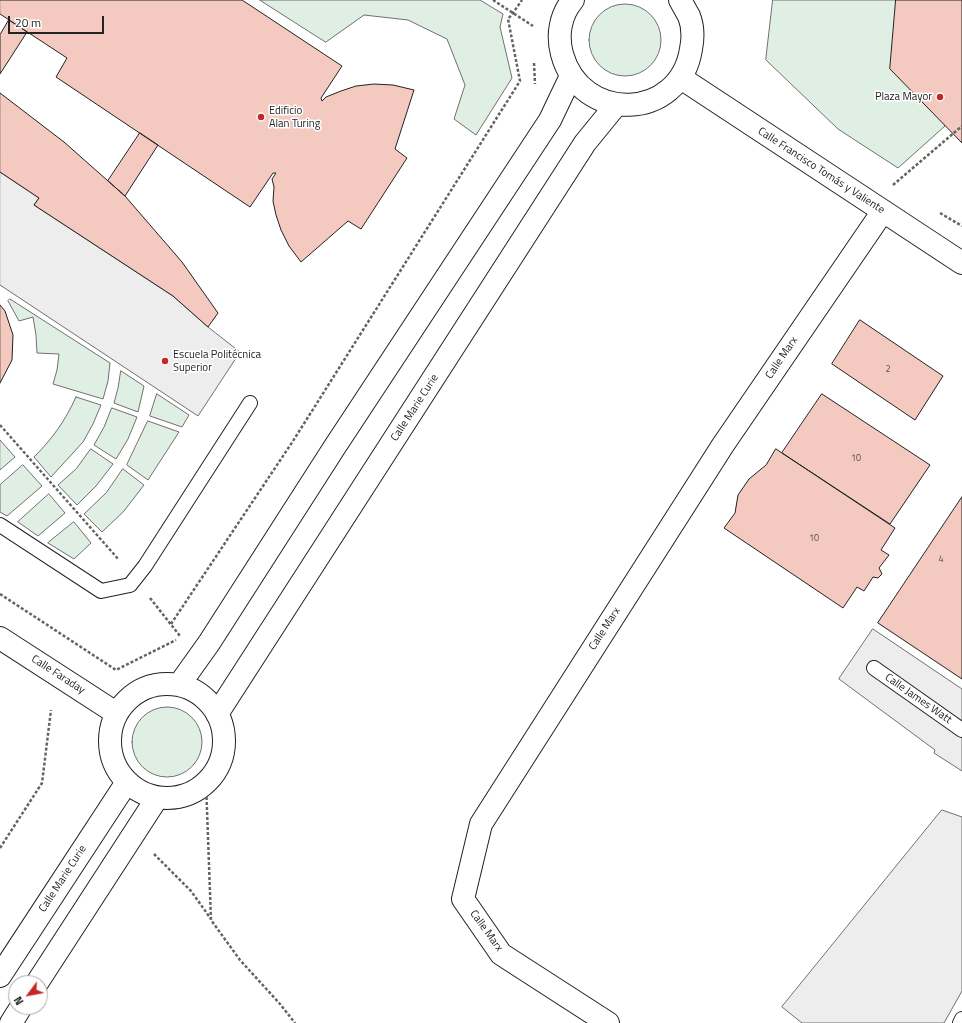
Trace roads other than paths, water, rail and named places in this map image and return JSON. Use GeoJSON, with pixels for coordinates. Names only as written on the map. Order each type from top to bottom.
{"type":"FeatureCollection","features":[{"type":"Feature","properties":{"kind":"street"},"geometry":{"type":"LineString","coordinates":[[565,2],[559,34],[560,49],[570,76],[583,90],[599,100],[616,105],[635,105],[652,100],[668,91],[681,78],[690,59],[693,38],[689,17],[680,0]]}},
{"type":"Feature","properties":{"kind":"street"},"geometry":{"type":"LineString","coordinates":[[179,684],[209,643],[330,454],[550,120],[570,76]]}},
{"type":"Feature","properties":{"kind":"street","name":"Calle Francisco Tomás y Valiente"},"geometry":{"type":"LineString","coordinates":[[681,78],[962,263]]}},
{"type":"Feature","properties":{"kind":"street","name":"Calle Marie Curie"},"geometry":{"type":"LineString","coordinates":[[217,714],[586,144],[616,105]]}},
{"type":"Feature","properties":{"kind":"street","name":"Calle Marx"},"geometry":{"type":"LineString","coordinates":[[608,1023],[501,954],[463,899],[481,824],[723,445],[883,211]]}},
{"type":"Feature","properties":{"kind":"street","name":"Calle Faraday"},"geometry":{"type":"LineString","coordinates":[[0,638],[116,713]]}},
{"type":"Feature","properties":{"kind":"street"},"geometry":{"type":"LineString","coordinates":[[164,684],[179,684],[195,691],[208,701],[217,714],[224,731],[224,750],[218,767],[206,782],[193,793],[175,799],[157,798],[141,793],[127,782],[115,767],[110,749],[110,731],[116,713],[129,698],[145,688],[164,684]]}},
{"type":"Feature","properties":{"kind":"street","name":"Calle Marie Curie"},"geometry":{"type":"LineString","coordinates":[[0,976],[127,782]]}},
{"type":"Feature","properties":{"kind":"street"},"geometry":{"type":"LineString","coordinates":[[42,975],[157,798]]}},
{"type":"Feature","properties":{"kind":"lane"},"geometry":{"type":"LineString","coordinates":[[0,525],[102,591],[130,585],[145,566],[250,403]]}},
{"type":"Feature","properties":{"kind":"lane","name":"Calle James Watt"},"geometry":{"type":"LineString","coordinates":[[874,668],[962,730]]}},
{"type":"Feature","properties":{"kind":"place","name":"Plaza Mayor"},"geometry":{"type":"Point","coordinates":[940,97]}},
{"type":"Feature","properties":{"kind":"place","name":"Edificio Alan Turing"},"geometry":{"type":"Point","coordinates":[261,117]}},
{"type":"Feature","properties":{"kind":"place","name":"Escuela Politécnica Superior"},"geometry":{"type":"Point","coordinates":[165,361]}}]}
